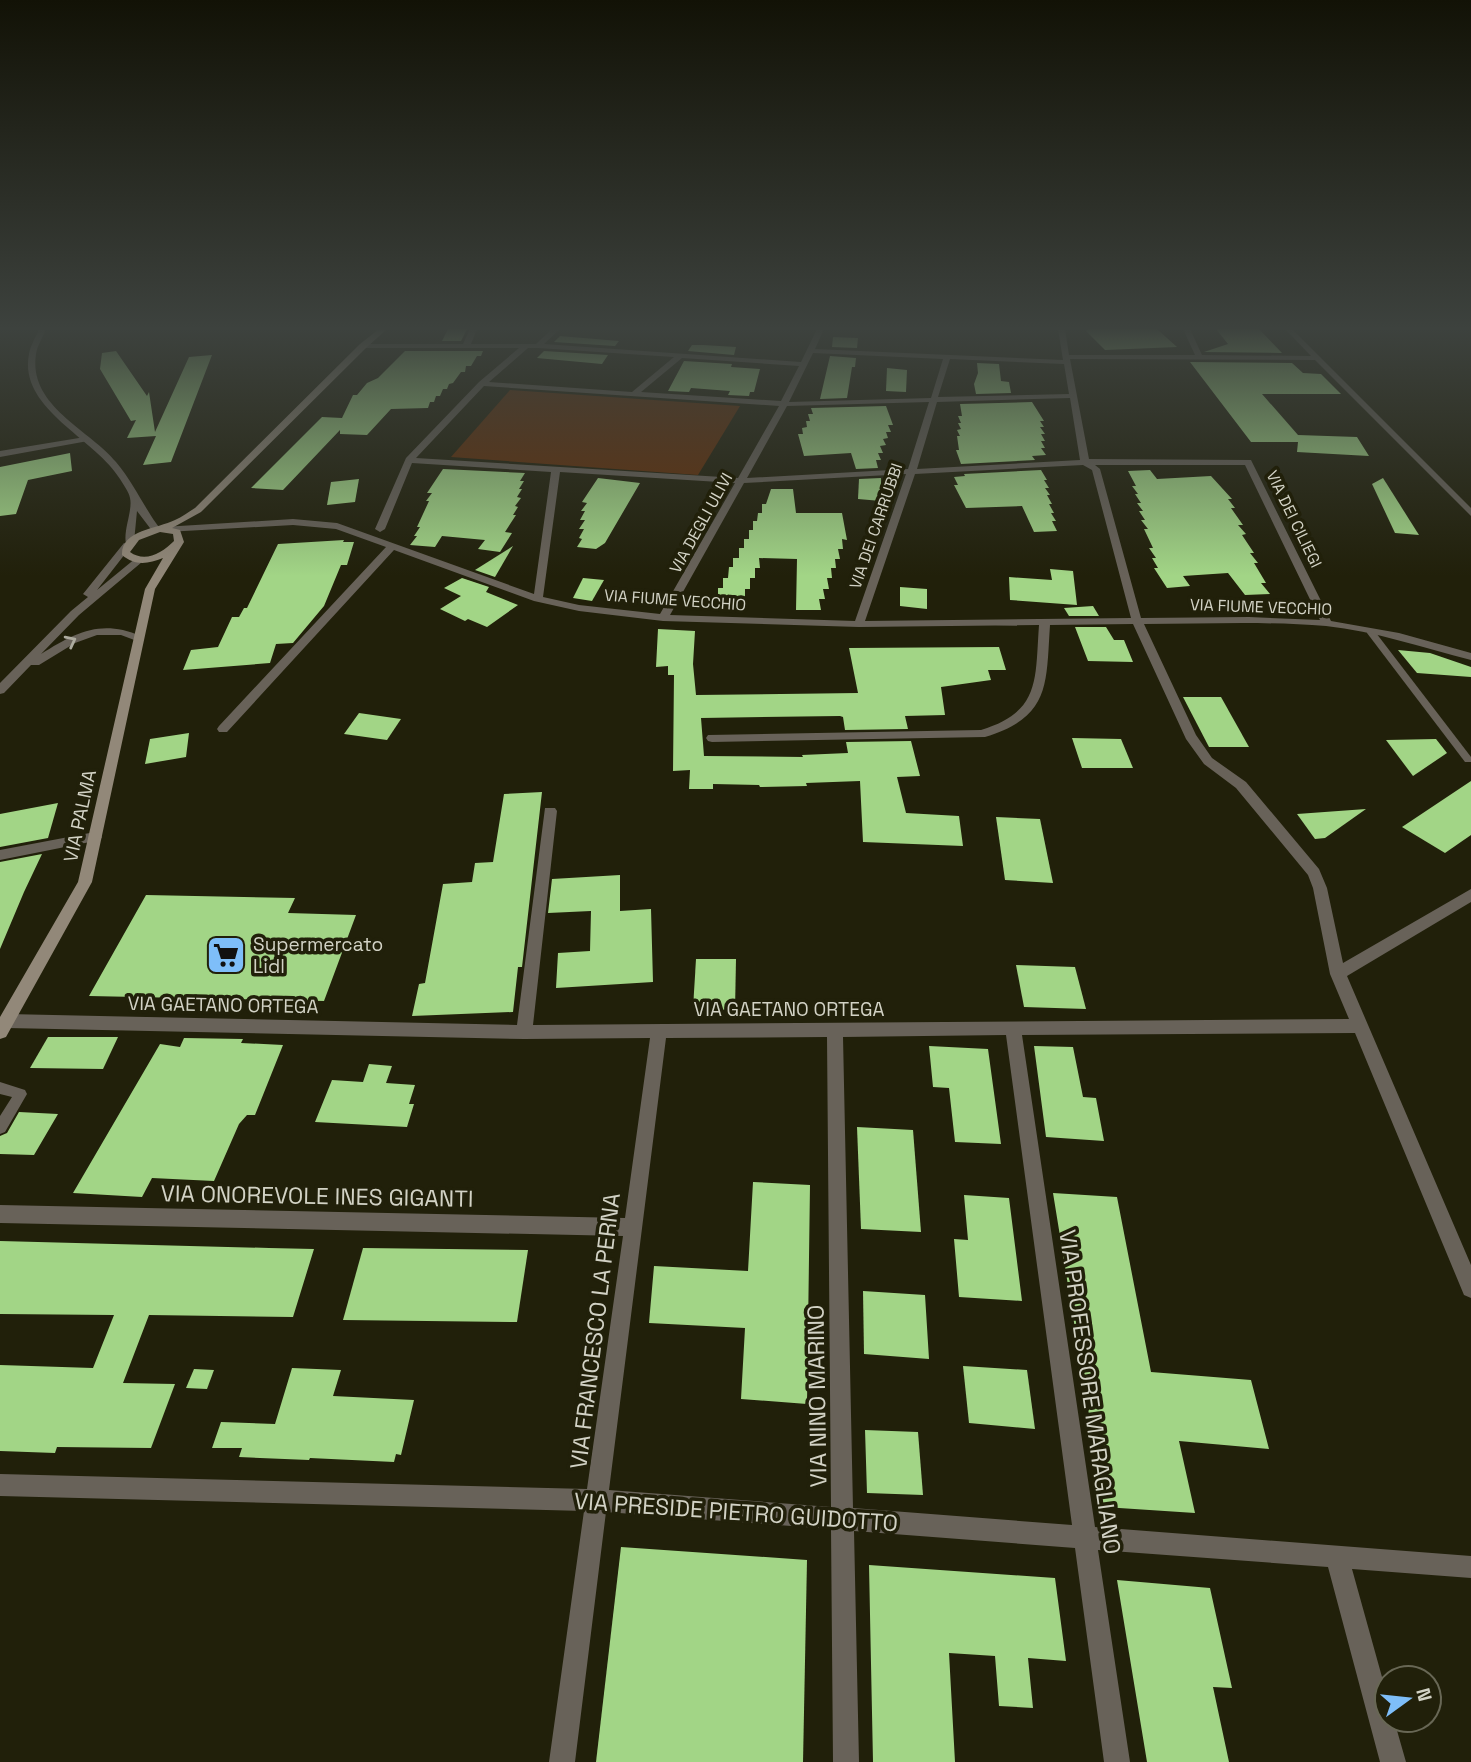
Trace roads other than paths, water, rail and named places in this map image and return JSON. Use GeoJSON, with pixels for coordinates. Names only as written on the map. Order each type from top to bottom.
{"type":"FeatureCollection","features":[{"type":"Feature","properties":{"kind":"main road"},"geometry":{"type":"LineString","coordinates":[[160,530],[177,532],[177,544],[144,571],[125,553],[128,544],[160,530],[179,522],[198,510],[297,411]]}},
{"type":"Feature","properties":{"kind":"main road","name":"VIA PALMA"},"geometry":{"type":"LineString","coordinates":[[4,1027],[85,882],[137,638],[144,571],[177,544],[190,527],[198,510]]}},
{"type":"Feature","properties":{"kind":"street"},"geometry":{"type":"LineString","coordinates":[[53,411],[118,470],[134,502],[160,530],[232,524]]}},
{"type":"Feature","properties":{"kind":"street"},"geometry":{"type":"LineString","coordinates":[[380,529],[409,460],[456,411]]}},
{"type":"Feature","properties":{"kind":"street","name":"VIA DEGLI ULIVI"},"geometry":{"type":"LineString","coordinates":[[663,618],[780,411]]}},
{"type":"Feature","properties":{"kind":"street","name":"VIA DEI CARRUBBI"},"geometry":{"type":"LineString","coordinates":[[859,624],[931,411]]}},
{"type":"Feature","properties":{"kind":"street"},"geometry":{"type":"LineString","coordinates":[[1076,411],[1085,462]]}},
{"type":"Feature","properties":{"kind":"street"},"geometry":{"type":"LineString","coordinates":[[1369,411],[1471,513]]}},
{"type":"Feature","properties":{"kind":"street"},"geometry":{"type":"LineString","coordinates":[[0,453],[85,439]]}},
{"type":"Feature","properties":{"kind":"street"},"geometry":{"type":"LineString","coordinates":[[409,460],[740,481],[1085,462],[1096,469],[1137,621],[1190,736],[1208,761],[1241,785],[1314,873],[1320,888],[1338,974],[1471,1288]]}},
{"type":"Feature","properties":{"kind":"street","name":"VIA DEI CILIEGI"},"geometry":{"type":"LineString","coordinates":[[1085,462],[1248,462],[1327,623]]}},
{"type":"Feature","properties":{"kind":"street"},"geometry":{"type":"LineString","coordinates":[[538,599],[556,469]]}},
{"type":"Feature","properties":{"kind":"street"},"geometry":{"type":"LineString","coordinates":[[0,690],[75,612],[128,544],[134,502]]}},
{"type":"Feature","properties":{"kind":"street"},"geometry":{"type":"LineString","coordinates":[[198,510],[204,518],[232,524]]}},
{"type":"Feature","properties":{"kind":"street","name":"VIA FIUME VECCHIO"},"geometry":{"type":"LineString","coordinates":[[232,524],[293,522],[337,526],[538,599],[579,608],[663,618],[859,624],[1249,620],[1327,623],[1399,636],[1471,657]]}},
{"type":"Feature","properties":{"kind":"street"},"geometry":{"type":"LineString","coordinates":[[177,544],[210,529],[232,524]]}},
{"type":"Feature","properties":{"kind":"street"},"geometry":{"type":"LineString","coordinates":[[223,729],[392,547]]}},
{"type":"Feature","properties":{"kind":"street"},"geometry":{"type":"LineString","coordinates":[[75,612],[144,571]]}},
{"type":"Feature","properties":{"kind":"street"},"geometry":{"type":"LineString","coordinates":[[712,738],[982,734],[999,730],[1017,721],[1031,709],[1038,692],[1045,623]]}},
{"type":"Feature","properties":{"kind":"street"},"geometry":{"type":"LineString","coordinates":[[13,677],[67,642],[88,632],[125,631],[137,638]]}},
{"type":"Feature","properties":{"kind":"street"},"geometry":{"type":"LineString","coordinates":[[524,1032],[550,811]]}},
{"type":"Feature","properties":{"kind":"street"},"geometry":{"type":"LineString","coordinates":[[0,855],[95,837]]}},
{"type":"Feature","properties":{"kind":"street"},"geometry":{"type":"LineString","coordinates":[[1338,974],[1471,895]]}},
{"type":"Feature","properties":{"kind":"street","name":"VIA GAETANO ORTEGA"},"geometry":{"type":"LineString","coordinates":[[4,1027],[524,1032],[1360,1026]]}},
{"type":"Feature","properties":{"kind":"street","name":"VIA PROFESSORE MARAGLIANO"},"geometry":{"type":"LineString","coordinates":[[1013,1028],[1117,1762]]}},
{"type":"Feature","properties":{"kind":"street","name":"VIA NINO MARINO"},"geometry":{"type":"LineString","coordinates":[[835,1029],[846,1762]]}},
{"type":"Feature","properties":{"kind":"street","name":"VIA FRANCESCO LA PERNA"},"geometry":{"type":"LineString","coordinates":[[562,1762],[659,1031]]}},
{"type":"Feature","properties":{"kind":"street","name":"VIA ONOREVOLE INES GIGANTI"},"geometry":{"type":"LineString","coordinates":[[0,1214],[634,1227]]}},
{"type":"Feature","properties":{"kind":"street","name":"VIA PRESIDE PIETRO GUIDOTTO"},"geometry":{"type":"LineString","coordinates":[[0,1485],[598,1500],[1471,1567]]}},
{"type":"Feature","properties":{"kind":"street"},"geometry":{"type":"LineString","coordinates":[[1337,1557],[1393,1762]]}},
{"type":"Feature","properties":{"kind":"lane"},"geometry":{"type":"LineString","coordinates":[[1370,631],[1468,760]]}},
{"type":"Feature","properties":{"kind":"lane"},"geometry":{"type":"LineString","coordinates":[[0,1088],[21,1094],[0,1128]]}},
{"type":"Feature","properties":{"kind":"place","name":"Supermercato Lidl"},"geometry":{"type":"Point","coordinates":[226,955]}}]}
